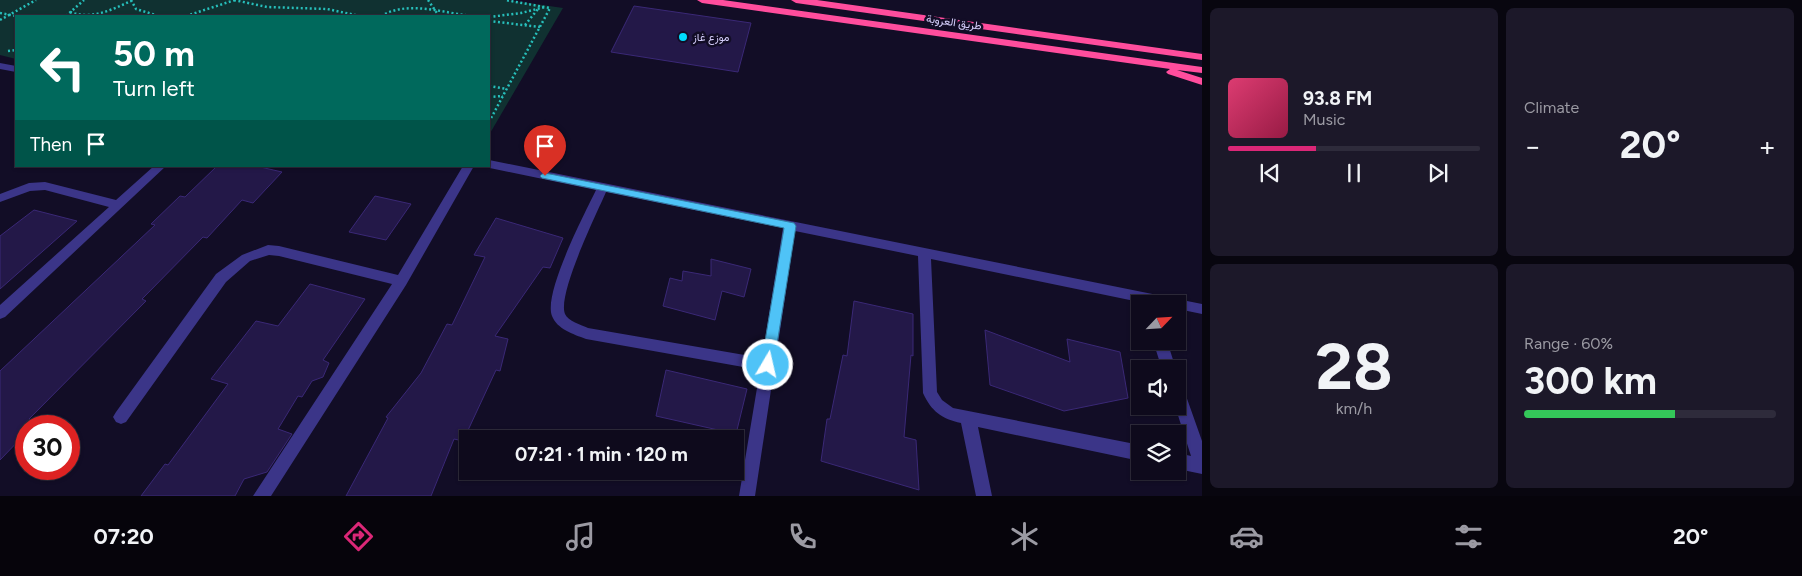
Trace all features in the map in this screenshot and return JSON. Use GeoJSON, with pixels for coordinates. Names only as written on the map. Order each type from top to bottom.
{"type":"FeatureCollection","features":[{"type":"Feature","properties":{"kind":"highway","name":"طريق العروبة"},"geometry":{"type":"LineString","coordinates":[[702,0],[1202,70]]}},
{"type":"Feature","properties":{"kind":"highway","name":"طريق العروبة"},"geometry":{"type":"LineString","coordinates":[[796,0],[1202,57]]}},
{"type":"Feature","properties":{"kind":"highway"},"geometry":{"type":"LineString","coordinates":[[1154,50],[1202,51]]}},
{"type":"Feature","properties":{"kind":"highway"},"geometry":{"type":"LineString","coordinates":[[1143,61],[1202,82]]}},
{"type":"Feature","properties":{"kind":"street"},"geometry":{"type":"LineString","coordinates":[[490,164],[924,253],[1131,298]]}},
{"type":"Feature","properties":{"kind":"street"},"geometry":{"type":"LineString","coordinates":[[0,313],[160,167]]}},
{"type":"Feature","properties":{"kind":"street"},"geometry":{"type":"LineString","coordinates":[[261,496],[401,281],[468,167]]}},
{"type":"Feature","properties":{"kind":"street"},"geometry":{"type":"LineString","coordinates":[[0,198],[29,186],[45,186],[119,205]]}},
{"type":"Feature","properties":{"kind":"street"},"geometry":{"type":"LineString","coordinates":[[602,188],[562,285],[557,305],[558,315],[564,324],[586,333],[768,365]]}},
{"type":"Feature","properties":{"kind":"street"},"geometry":{"type":"LineString","coordinates":[[747,496],[790,226]]}},
{"type":"Feature","properties":{"kind":"street"},"geometry":{"type":"LineString","coordinates":[[121,417],[221,278],[246,258],[268,250],[279,251],[401,281]]}},
{"type":"Feature","properties":{"kind":"street"},"geometry":{"type":"LineString","coordinates":[[924,253],[930,393],[932,399],[943,410],[968,418],[1131,451]]}},
{"type":"Feature","properties":{"kind":"street"},"geometry":{"type":"LineString","coordinates":[[1186,306],[1202,309]]}},
{"type":"Feature","properties":{"kind":"street"},"geometry":{"type":"LineString","coordinates":[[1185,415],[1202,465],[1186,462]]}},
{"type":"Feature","properties":{"kind":"street"},"geometry":{"type":"LineString","coordinates":[[968,418],[984,496]]}},
{"type":"Feature","properties":{"kind":"path"},"geometry":{"type":"LineString","coordinates":[[0,20],[36,0]]}},
{"type":"Feature","properties":{"kind":"path"},"geometry":{"type":"LineString","coordinates":[[67,15],[84,0]]}},
{"type":"Feature","properties":{"kind":"path"},"geometry":{"type":"LineString","coordinates":[[70,12],[80,15],[96,14],[131,0],[136,9],[156,15]]}},
{"type":"Feature","properties":{"kind":"path"},"geometry":{"type":"LineString","coordinates":[[189,15],[235,0],[257,7],[282,9],[323,8],[355,15]]}},
{"type":"Feature","properties":{"kind":"path"},"geometry":{"type":"LineString","coordinates":[[428,0],[438,15]]}},
{"type":"Feature","properties":{"kind":"path"},"geometry":{"type":"LineString","coordinates":[[505,0],[548,6]]}},
{"type":"Feature","properties":{"kind":"path"},"geometry":{"type":"LineString","coordinates":[[382,15],[389,10],[408,5],[421,5],[467,15]]}},
{"type":"Feature","properties":{"kind":"path"},"geometry":{"type":"LineString","coordinates":[[490,17],[520,13],[548,6]]}},
{"type":"Feature","properties":{"kind":"path"},"geometry":{"type":"LineString","coordinates":[[490,120],[550,9],[548,6]]}},
{"type":"Feature","properties":{"kind":"path"},"geometry":{"type":"LineString","coordinates":[[525,25],[539,9]]}},
{"type":"Feature","properties":{"kind":"path"},"geometry":{"type":"LineString","coordinates":[[0,13],[15,16]]}},
{"type":"Feature","properties":{"kind":"path"},"geometry":{"type":"LineString","coordinates":[[490,21],[540,27]]}},
{"type":"Feature","properties":{"kind":"path"},"geometry":{"type":"LineString","coordinates":[[490,86],[507,88]]}},
{"type":"Feature","properties":{"kind":"path"},"geometry":{"type":"LineString","coordinates":[[490,97],[503,96]]}},
{"type":"Feature","properties":{"kind":"green space"},"geometry":{"type":"Polygon","coordinates":[[[0,0],[508,0],[563,8],[490,133],[490,15],[15,15],[15,59],[0,55],[0,0]]]}},
{"type":"Feature","properties":{"kind":"building","name":"موزع غاز"},"geometry":{"type":"Polygon","coordinates":[[[634,6],[751,23],[738,72],[611,52],[634,6]]]}},
{"type":"Feature","properties":{"kind":"building"},"geometry":{"type":"Polygon","coordinates":[[[216,167],[260,167],[282,172],[253,203],[242,200],[207,238],[203,237],[142,299],[146,301],[33,415],[15,415],[15,444],[0,460],[0,371],[155,225],[151,224],[180,196],[185,197],[216,167]]]}},
{"type":"Feature","properties":{"kind":"building"},"geometry":{"type":"Polygon","coordinates":[[[375,196],[411,204],[386,240],[349,232],[375,196]]]}},
{"type":"Feature","properties":{"kind":"building"},"geometry":{"type":"Polygon","coordinates":[[[34,210],[77,221],[0,289],[0,236],[34,210]]]}},
{"type":"Feature","properties":{"kind":"building"},"geometry":{"type":"Polygon","coordinates":[[[496,218],[563,238],[550,268],[543,267],[495,336],[508,339],[500,371],[496,370],[468,430],[459,430],[459,440],[454,439],[431,496],[346,496],[388,418],[386,417],[421,373],[447,324],[452,325],[485,257],[474,255],[496,218]]]}},
{"type":"Feature","properties":{"kind":"building"},"geometry":{"type":"Polygon","coordinates":[[[711,259],[751,269],[744,297],[722,291],[715,320],[663,306],[670,278],[682,281],[683,271],[711,276],[711,259]]]}},
{"type":"Feature","properties":{"kind":"building"},"geometry":{"type":"Polygon","coordinates":[[[310,284],[365,299],[323,360],[329,363],[323,377],[312,381],[302,397],[298,396],[278,429],[292,434],[267,472],[244,479],[235,496],[141,496],[165,464],[168,465],[228,384],[211,379],[256,321],[278,326],[310,284]]]}},
{"type":"Feature","properties":{"kind":"building"},"geometry":{"type":"Polygon","coordinates":[[[854,301],[913,314],[913,356],[911,355],[904,437],[916,440],[919,490],[821,461],[827,419],[830,419],[843,355],[847,356],[854,301]]]}},
{"type":"Feature","properties":{"kind":"building"},"geometry":{"type":"Polygon","coordinates":[[[985,330],[1070,362],[1067,339],[1120,352],[1128,398],[1064,411],[990,385],[985,330]]]}},
{"type":"Feature","properties":{"kind":"building"},"geometry":{"type":"Polygon","coordinates":[[[666,370],[747,389],[737,430],[718,430],[656,416],[666,370]]]}},
{"type":"Feature","properties":{"kind":"place","name":"موزع غاز"},"geometry":{"type":"Point","coordinates":[683,37]}},
{"type":"Feature","properties":{"kind":"route"},"geometry":{"type":"LineString","coordinates":[[545,176],[790,226],[768,365]]}}]}
